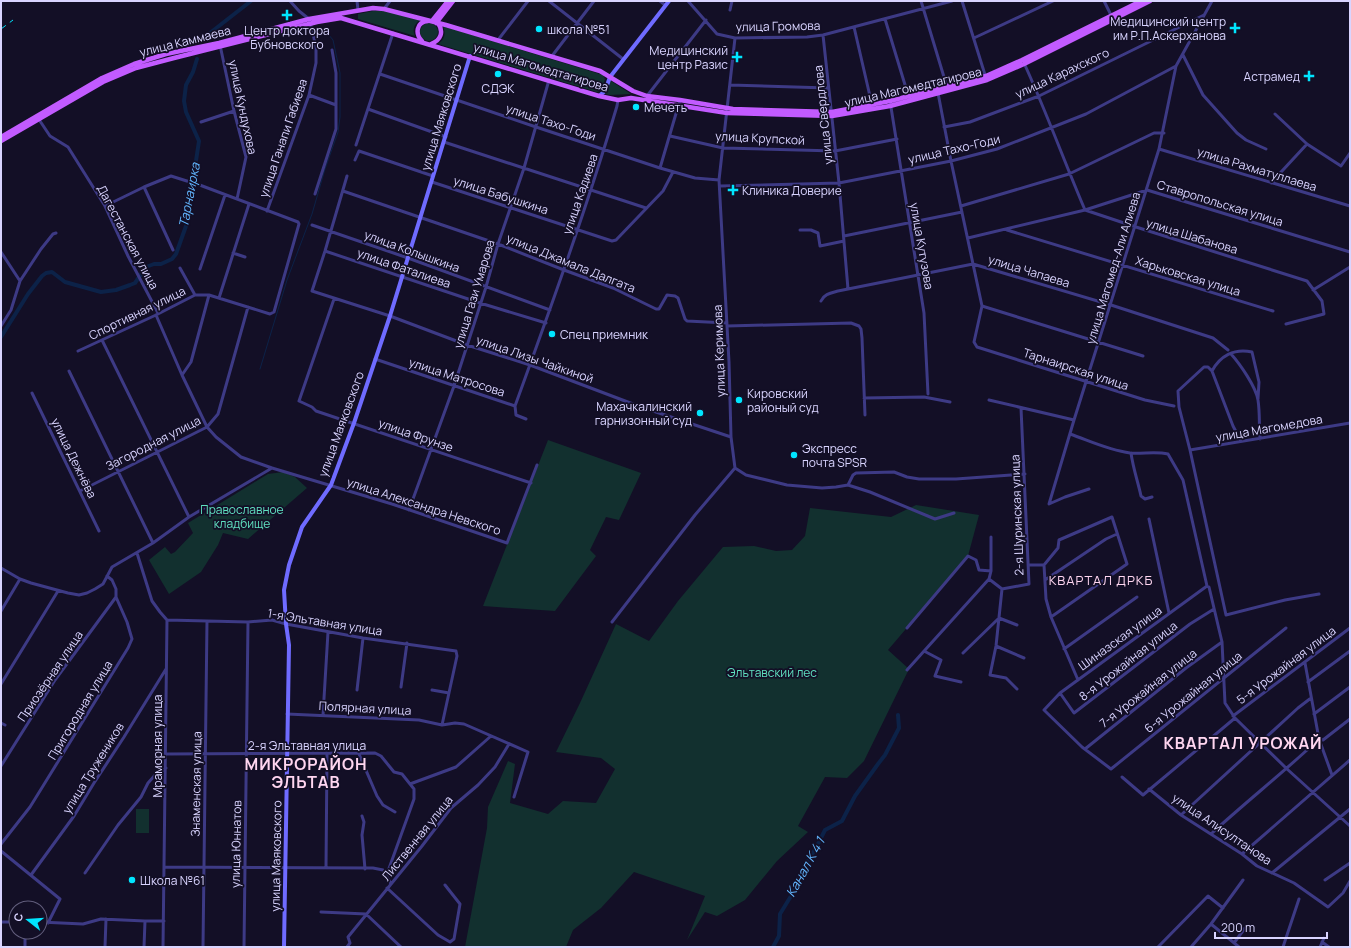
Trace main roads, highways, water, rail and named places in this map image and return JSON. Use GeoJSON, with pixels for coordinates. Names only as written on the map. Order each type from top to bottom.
{"type":"FeatureCollection","features":[{"type":"Feature","properties":{"kind":"main road"},"geometry":{"type":"LineString","coordinates":[[434,22],[448,1]]}},
{"type":"Feature","properties":{"kind":"main road"},"geometry":{"type":"LineString","coordinates":[[434,22],[453,1]]}},
{"type":"Feature","properties":{"kind":"main road","name":"улица Магомедтагирова"},"geometry":{"type":"LineString","coordinates":[[341,16],[358,10],[373,8],[384,9],[434,22],[600,71],[633,91],[647,96],[728,110],[832,114],[890,104],[986,78],[1023,62],[1141,1]]}},
{"type":"Feature","properties":{"kind":"main road","name":"улица Магомедтагирова"},"geometry":{"type":"LineString","coordinates":[[1112,17],[1150,1]]}},
{"type":"Feature","properties":{"kind":"main road"},"geometry":{"type":"LineString","coordinates":[[341,16],[431,44],[440,38],[442,33],[441,28],[434,22],[425,21],[420,24],[417,33],[418,38],[422,41]]}},
{"type":"Feature","properties":{"kind":"main road","name":"улица Каммаева"},"geometry":{"type":"LineString","coordinates":[[1,137],[103,82],[136,68],[309,21],[341,16]]}},
{"type":"Feature","properties":{"kind":"main road","name":"улица Магомедтагирова"},"geometry":{"type":"LineString","coordinates":[[431,44],[599,96],[618,100],[631,98],[680,102]]}},
{"type":"Feature","properties":{"kind":"main road","name":"улица Каммаева"},"geometry":{"type":"LineString","coordinates":[[1,141],[38,118]]}},
{"type":"Feature","properties":{"kind":"waterway","name":"Тарнаирка"},"geometry":{"type":"LineString","coordinates":[[199,40],[251,1]]}},
{"type":"Feature","properties":{"kind":"waterway"},"geometry":{"type":"LineString","coordinates":[[260,369],[287,280],[312,214],[325,169],[338,132],[340,117],[340,73],[333,40],[324,29]]}},
{"type":"Feature","properties":{"kind":"waterway","name":"Тарнаирка"},"geometry":{"type":"LineString","coordinates":[[1,337],[28,294],[46,273],[52,272],[65,282],[101,292],[116,290],[135,283],[146,267],[154,264],[161,264],[172,259],[176,254],[186,226],[199,141],[186,112],[184,101],[186,85],[193,72],[197,59]]}},
{"type":"Feature","properties":{"kind":"waterway","name":"Канал К 4 1"},"geometry":{"type":"LineString","coordinates":[[773,947],[779,936],[780,914],[791,896],[806,864],[825,830],[842,821],[855,796],[885,755],[899,728],[898,715]]}},
{"type":"Feature","properties":{"kind":"railway"},"geometry":{"type":"LineString","coordinates":[[1,29],[13,20]]}},
{"type":"Feature","properties":{"kind":"place","name":"Центр доктора Бубновского"},"geometry":{"type":"Point","coordinates":[287,15]}},
{"type":"Feature","properties":{"kind":"place","name":"Медицинский центр им Р.П.Аскерханова"},"geometry":{"type":"Point","coordinates":[1235,28]}},
{"type":"Feature","properties":{"kind":"place","name":"школа №51"},"geometry":{"type":"Point","coordinates":[539,29]}},
{"type":"Feature","properties":{"kind":"place","name":"Медицинский центр Разис"},"geometry":{"type":"Point","coordinates":[737,57]}},
{"type":"Feature","properties":{"kind":"place","name":"СДЭК"},"geometry":{"type":"Point","coordinates":[498,74]}},
{"type":"Feature","properties":{"kind":"place","name":"Астрамед"},"geometry":{"type":"Point","coordinates":[1309,76]}},
{"type":"Feature","properties":{"kind":"place","name":"Мечеть"},"geometry":{"type":"Point","coordinates":[636,107]}},
{"type":"Feature","properties":{"kind":"place","name":"Клиника Доверие"},"geometry":{"type":"Point","coordinates":[733,190]}},
{"type":"Feature","properties":{"kind":"place","name":"Спец приемник"},"geometry":{"type":"Point","coordinates":[552,334]}},
{"type":"Feature","properties":{"kind":"place","name":"Кировский районый суд"},"geometry":{"type":"Point","coordinates":[739,400]}},
{"type":"Feature","properties":{"kind":"place","name":"Махачкалинский гарнизонный суд"},"geometry":{"type":"Point","coordinates":[700,413]}},
{"type":"Feature","properties":{"kind":"place","name":"Экспресс почта SPSR"},"geometry":{"type":"Point","coordinates":[794,455]}},
{"type":"Feature","properties":{"kind":"place","name":"Школа №61"},"geometry":{"type":"Point","coordinates":[132,880]}},
{"type":"Feature","properties":{"kind":"district","name":"КВАРТАЛ ДРКБ"},"geometry":{"type":"Point","coordinates":[1101,580]}},
{"type":"Feature","properties":{"kind":"district","name":"КВАРТАЛ УРОЖАЙ"},"geometry":{"type":"Point","coordinates":[1243,743]}},
{"type":"Feature","properties":{"kind":"district","name":"МИКРОРАЙОН ЭЛЬТАВ"},"geometry":{"type":"Point","coordinates":[306,773]}},
{"type":"Feature","properties":{"kind":"park label","name":"Православное кладбище"},"geometry":{"type":"Point","coordinates":[242,516]}},
{"type":"Feature","properties":{"kind":"park label","name":"Эльтавский лес"},"geometry":{"type":"Point","coordinates":[772,672]}}]}
